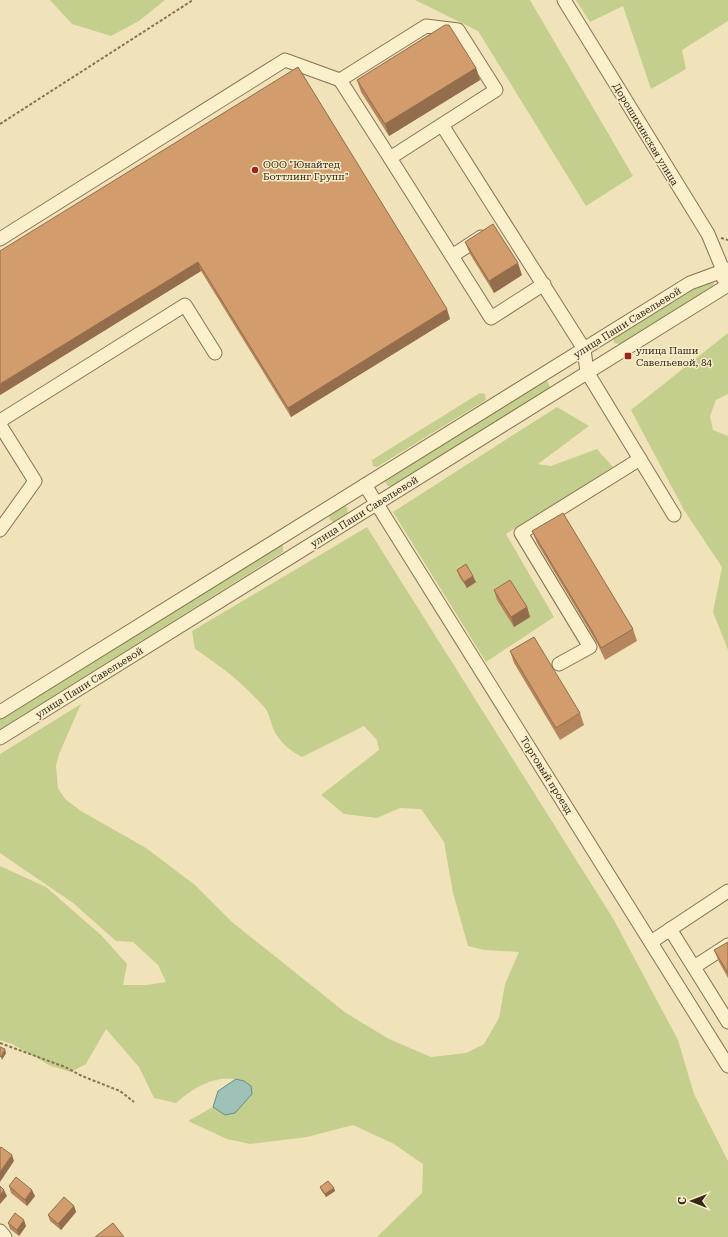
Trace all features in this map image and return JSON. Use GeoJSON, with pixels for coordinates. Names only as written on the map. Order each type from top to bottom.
{"type":"FeatureCollection","features":[{"type":"Feature","properties":{"kind":"street","name":"Дорошихинская улица"},"geometry":{"type":"LineString","coordinates":[[564,0],[708,234],[726,271]]}},
{"type":"Feature","properties":{"kind":"street"},"geometry":{"type":"LineString","coordinates":[[340,80],[426,26],[458,30],[496,90],[390,158]]}},
{"type":"Feature","properties":{"kind":"street"},"geometry":{"type":"LineString","coordinates":[[0,239],[285,60],[340,80],[491,318],[544,284]]}},
{"type":"Feature","properties":{"kind":"street"},"geometry":{"type":"LineString","coordinates":[[442,125],[584,348],[586,372],[674,515]]}},
{"type":"Feature","properties":{"kind":"street"},"geometry":{"type":"LineString","coordinates":[[452,256],[504,222]]}},
{"type":"Feature","properties":{"kind":"street"},"geometry":{"type":"LineString","coordinates":[[723,288],[723,278],[726,271]]}},
{"type":"Feature","properties":{"kind":"street","name":"улица Паши Савельевой"},"geometry":{"type":"LineString","coordinates":[[0,712],[690,283],[726,271]]}},
{"type":"Feature","properties":{"kind":"street","name":"улица Паши Савельевой"},"geometry":{"type":"LineString","coordinates":[[0,738],[723,288]]}},
{"type":"Feature","properties":{"kind":"street"},"geometry":{"type":"LineString","coordinates":[[0,421],[185,305],[215,353]]}},
{"type":"Feature","properties":{"kind":"street"},"geometry":{"type":"LineString","coordinates":[[0,425],[35,481],[0,530]]}},
{"type":"Feature","properties":{"kind":"street"},"geometry":{"type":"LineString","coordinates":[[559,664],[590,646],[521,533],[640,459]]}},
{"type":"Feature","properties":{"kind":"street","name":"Торговый проезд"},"geometry":{"type":"LineString","coordinates":[[365,485],[728,1066]]}},
{"type":"Feature","properties":{"kind":"street"},"geometry":{"type":"LineString","coordinates":[[651,942],[728,891]]}},
{"type":"Feature","properties":{"kind":"street"},"geometry":{"type":"LineString","coordinates":[[670,929],[728,1022]]}},
{"type":"Feature","properties":{"kind":"street"},"geometry":{"type":"LineString","coordinates":[[694,967],[728,945]]}},
{"type":"Feature","properties":{"kind":"street"},"geometry":{"type":"LineString","coordinates":[[0,1231],[5,1237]]}},
{"type":"Feature","properties":{"kind":"path"},"geometry":{"type":"LineString","coordinates":[[0,124],[193,0]]}},
{"type":"Feature","properties":{"kind":"path"},"geometry":{"type":"LineString","coordinates":[[0,1043],[65,1067],[82,1076],[120,1091],[134,1102]]}},
{"type":"Feature","properties":{"kind":"green space"},"geometry":{"type":"Polygon","coordinates":[[[50,0],[165,0],[139,21],[111,36],[72,24],[50,0]]]}},
{"type":"Feature","properties":{"kind":"green space"},"geometry":{"type":"Polygon","coordinates":[[[415,0],[530,0],[633,176],[586,206],[478,31],[415,0]]]}},
{"type":"Feature","properties":{"kind":"green space"},"geometry":{"type":"Polygon","coordinates":[[[576,0],[728,0],[728,21],[682,50],[686,69],[651,89],[623,6],[590,22],[576,0]]]}},
{"type":"Feature","properties":{"kind":"green space"},"geometry":{"type":"Polygon","coordinates":[[[712,279],[714,283],[712,287],[619,344],[614,343],[613,337],[697,284],[712,279]]]}},
{"type":"Feature","properties":{"kind":"green space"},"geometry":{"type":"Polygon","coordinates":[[[728,333],[728,394],[716,400],[710,416],[713,430],[728,436],[728,650],[713,612],[722,567],[684,510],[631,410],[728,333]]]}},
{"type":"Feature","properties":{"kind":"green space"},"geometry":{"type":"Polygon","coordinates":[[[544,380],[548,382],[550,388],[392,486],[388,486],[385,482],[386,479],[544,380]]]}},
{"type":"Feature","properties":{"kind":"green space"},"geometry":{"type":"Polygon","coordinates":[[[480,393],[485,394],[486,400],[377,467],[373,466],[372,460],[480,393]]]}},
{"type":"Feature","properties":{"kind":"green space"},"geometry":{"type":"Polygon","coordinates":[[[557,407],[589,426],[538,464],[551,466],[597,449],[613,467],[506,534],[554,617],[486,662],[393,512],[557,407]]]}},
{"type":"Feature","properties":{"kind":"green space"},"geometry":{"type":"Polygon","coordinates":[[[345,505],[348,509],[347,513],[334,522],[330,520],[328,515],[345,505]]]}},
{"type":"Feature","properties":{"kind":"green space"},"geometry":{"type":"Polygon","coordinates":[[[367,527],[614,920],[678,1040],[694,1094],[728,1161],[728,1237],[377,1237],[422,1193],[423,1164],[394,1144],[353,1125],[307,1137],[250,1144],[227,1139],[188,1121],[213,1107],[225,1115],[244,1081],[234,1079],[216,1080],[199,1086],[176,1103],[154,1098],[139,1067],[106,1029],[86,1064],[71,1072],[51,1066],[12,1044],[0,1040],[0,866],[46,887],[102,936],[127,964],[123,985],[147,985],[166,982],[158,965],[133,942],[116,941],[73,903],[0,853],[0,754],[81,704],[59,754],[56,766],[58,788],[65,799],[81,811],[146,848],[195,885],[232,922],[346,1013],[389,1039],[431,1057],[466,1053],[484,1044],[499,1018],[505,984],[519,952],[484,950],[468,946],[453,893],[444,842],[421,809],[400,808],[377,818],[344,814],[321,795],[379,750],[377,740],[364,726],[302,757],[289,749],[281,741],[275,733],[266,710],[257,699],[232,676],[195,649],[192,631],[367,527]]]}},
{"type":"Feature","properties":{"kind":"green space"},"geometry":{"type":"Polygon","coordinates":[[[277,544],[283,546],[283,552],[0,730],[0,718],[277,544]]]}},
{"type":"Feature","properties":{"kind":"water"},"geometry":{"type":"Polygon","coordinates":[[[236,1079],[244,1081],[251,1086],[252,1094],[235,1113],[225,1115],[213,1107],[218,1091],[236,1079]]]}},
{"type":"Feature","properties":{"kind":"building"},"geometry":{"type":"Polygon","coordinates":[[[445,25],[449,25],[476,68],[385,124],[357,80],[445,25]]]}},
{"type":"Feature","properties":{"kind":"building","name":"ООО \"Юнайтед Боттлинг Групп\""},"geometry":{"type":"Polygon","coordinates":[[[298,67],[447,309],[288,408],[198,262],[0,384],[0,251],[298,67]]]}},
{"type":"Feature","properties":{"kind":"building"},"geometry":{"type":"Polygon","coordinates":[[[493,224],[518,263],[489,281],[465,242],[493,224]]]}},
{"type":"Feature","properties":{"kind":"building"},"geometry":{"type":"Polygon","coordinates":[[[563,513],[633,629],[601,648],[532,531],[563,513]]]}},
{"type":"Feature","properties":{"kind":"building"},"geometry":{"type":"Polygon","coordinates":[[[466,564],[473,576],[464,582],[457,570],[466,564]]]}},
{"type":"Feature","properties":{"kind":"building"},"geometry":{"type":"Polygon","coordinates":[[[510,580],[527,607],[511,617],[494,590],[510,580]]]}},
{"type":"Feature","properties":{"kind":"building"},"geometry":{"type":"Polygon","coordinates":[[[534,637],[580,713],[556,728],[510,651],[534,637]]]}},
{"type":"Feature","properties":{"kind":"building"},"geometry":{"type":"Polygon","coordinates":[[[728,942],[728,973],[714,950],[728,942]]]}},
{"type":"Feature","properties":{"kind":"building"},"geometry":{"type":"Polygon","coordinates":[[[0,1047],[5,1049],[1,1057],[0,1056],[0,1047]]]}},
{"type":"Feature","properties":{"kind":"building"},"geometry":{"type":"Polygon","coordinates":[[[1,1147],[12,1155],[0,1172],[0,1148],[1,1147]]]}},
{"type":"Feature","properties":{"kind":"building"},"geometry":{"type":"Polygon","coordinates":[[[16,1177],[32,1190],[25,1200],[9,1186],[16,1177]]]}},
{"type":"Feature","properties":{"kind":"building"},"geometry":{"type":"Polygon","coordinates":[[[328,1181],[334,1188],[325,1194],[320,1187],[328,1181]]]}},
{"type":"Feature","properties":{"kind":"building"},"geometry":{"type":"Polygon","coordinates":[[[0,1186],[4,1190],[0,1195],[0,1186]]]}},
{"type":"Feature","properties":{"kind":"building"},"geometry":{"type":"Polygon","coordinates":[[[64,1197],[74,1206],[58,1224],[48,1215],[64,1197]]]}},
{"type":"Feature","properties":{"kind":"building"},"geometry":{"type":"Polygon","coordinates":[[[15,1213],[24,1220],[17,1230],[8,1223],[15,1213]]]}},
{"type":"Feature","properties":{"kind":"building"},"geometry":{"type":"Polygon","coordinates":[[[113,1223],[124,1237],[95,1237],[113,1223]]]}},
{"type":"Feature","properties":{"kind":"place","name":"ООО \"Юнайтед Боттлинг Групп\""},"geometry":{"type":"Point","coordinates":[255,170]}},
{"type":"Feature","properties":{"kind":"place","name":"улица Паши Савельевой, 84"},"geometry":{"type":"Point","coordinates":[628,356]}}]}
